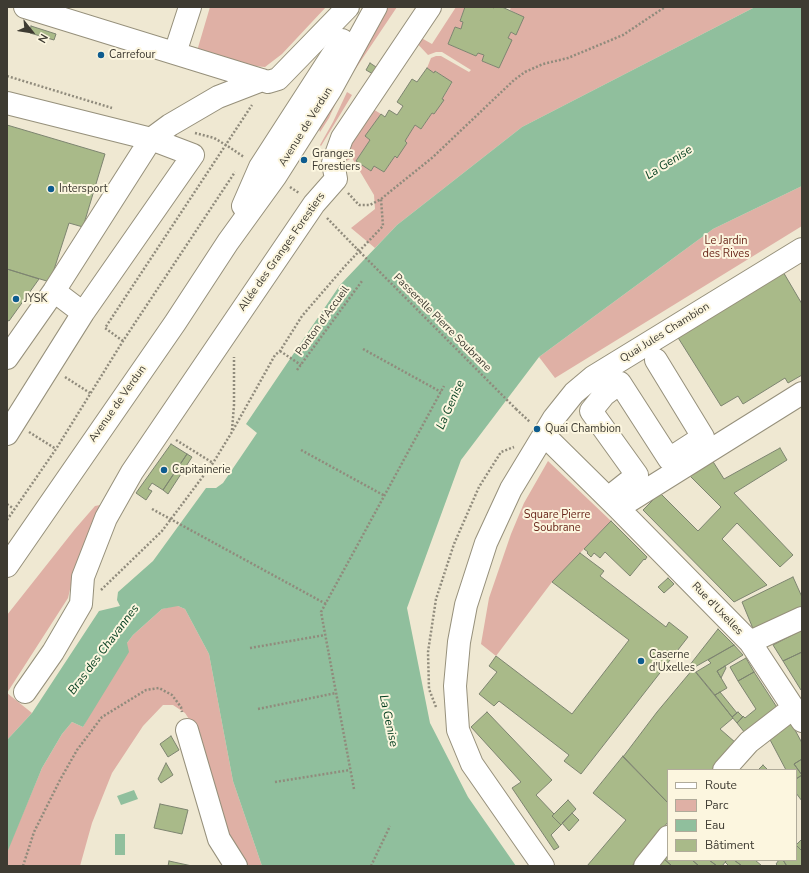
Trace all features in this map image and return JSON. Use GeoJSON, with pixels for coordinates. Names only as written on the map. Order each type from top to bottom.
{"type":"FeatureCollection","features":[{"type":"Feature","properties":{"kind":"street"},"geometry":{"type":"LineString","coordinates":[[25,7],[268,82],[278,79],[348,7]]}},
{"type":"Feature","properties":{"kind":"street"},"geometry":{"type":"LineString","coordinates":[[175,53],[190,7]]}},
{"type":"Feature","properties":{"kind":"street","name":"Avenue de Verdun"},"geometry":{"type":"LineString","coordinates":[[228,242],[260,167],[342,41],[361,7]]}},
{"type":"Feature","properties":{"kind":"street","name":"Avenue de Verdun"},"geometry":{"type":"LineString","coordinates":[[7,566],[175,323],[228,242],[275,177],[317,110],[376,7]]}},
{"type":"Feature","properties":{"kind":"street"},"geometry":{"type":"LineString","coordinates":[[336,179],[333,163],[342,138],[430,7]]}},
{"type":"Feature","properties":{"kind":"street"},"geometry":{"type":"LineString","coordinates":[[7,358],[54,291],[151,139],[170,125],[218,97],[262,80]]}},
{"type":"Feature","properties":{"kind":"street"},"geometry":{"type":"LineString","coordinates":[[7,103],[151,139],[193,154],[83,313],[7,434]]}},
{"type":"Feature","properties":{"kind":"street","name":"Allée des Granges Forestiers"},"geometry":{"type":"LineString","coordinates":[[81,604],[83,577],[106,518],[132,472],[314,204],[336,179]]}},
{"type":"Feature","properties":{"kind":"street","name":"Quai Jules Chambion"},"geometry":{"type":"LineString","coordinates":[[543,866],[472,764],[458,730],[455,686],[459,642],[466,605],[486,542],[538,429],[554,418],[574,393],[593,377],[802,248]]}},
{"type":"Feature","properties":{"kind":"street"},"geometry":{"type":"LineString","coordinates":[[54,291],[83,313]]}},
{"type":"Feature","properties":{"kind":"street"},"geometry":{"type":"LineString","coordinates":[[613,503],[637,475],[591,411],[604,395],[620,383],[669,459],[703,437],[656,360]]}},
{"type":"Feature","properties":{"kind":"street"},"geometry":{"type":"LineString","coordinates":[[613,503],[802,393]]}},
{"type":"Feature","properties":{"kind":"street","name":"Rue d'Uxelles"},"geometry":{"type":"LineString","coordinates":[[538,429],[750,642],[797,715]]}},
{"type":"Feature","properties":{"kind":"street"},"geometry":{"type":"LineString","coordinates":[[25,692],[53,652],[81,604]]}},
{"type":"Feature","properties":{"kind":"street"},"geometry":{"type":"LineString","coordinates":[[750,642],[802,618]]}},
{"type":"Feature","properties":{"kind":"street"},"geometry":{"type":"LineString","coordinates":[[725,769],[749,742],[797,715]]}},
{"type":"Feature","properties":{"kind":"street"},"geometry":{"type":"LineString","coordinates":[[187,730],[219,839],[236,866]]}},
{"type":"Feature","properties":{"kind":"street"},"geometry":{"type":"LineString","coordinates":[[645,866],[667,838]]}},
{"type":"Feature","properties":{"kind":"path"},"geometry":{"type":"LineString","coordinates":[[336,179],[359,205],[370,205],[381,200],[433,157],[514,80],[525,72],[543,64],[568,58],[623,35],[665,7]]}},
{"type":"Feature","properties":{"kind":"path"},"geometry":{"type":"LineString","coordinates":[[122,341],[106,328],[252,105],[262,80]]}},
{"type":"Feature","properties":{"kind":"path"},"geometry":{"type":"LineString","coordinates":[[242,162],[245,158]]}},
{"type":"Feature","properties":{"kind":"path"},"geometry":{"type":"LineString","coordinates":[[7,520],[58,445],[122,341],[239,167]]}},
{"type":"Feature","properties":{"kind":"path"},"geometry":{"type":"LineString","coordinates":[[81,604],[104,587],[162,531],[213,463],[232,432],[274,355],[280,351],[302,316],[382,226],[381,200]]}},
{"type":"Feature","properties":{"kind":"path","name":"Passerelle Pierre Soubrane"},"geometry":{"type":"LineString","coordinates":[[325,216],[516,409],[538,429]]}},
{"type":"Feature","properties":{"kind":"path","name":"Ponton d'Accueil"},"geometry":{"type":"LineString","coordinates":[[297,370],[362,281]]}},
{"type":"Feature","properties":{"kind":"path"},"geometry":{"type":"LineString","coordinates":[[363,349],[441,392]]}},
{"type":"Feature","properties":{"kind":"path"},"geometry":{"type":"LineString","coordinates":[[280,351],[301,365]]}},
{"type":"Feature","properties":{"kind":"path"},"geometry":{"type":"LineString","coordinates":[[232,432],[234,405],[234,353]]}},
{"type":"Feature","properties":{"kind":"path"},"geometry":{"type":"LineString","coordinates":[[354,789],[321,612],[444,386]]}},
{"type":"Feature","properties":{"kind":"path"},"geometry":{"type":"LineString","coordinates":[[161,429],[213,463]]}},
{"type":"Feature","properties":{"kind":"path"},"geometry":{"type":"LineString","coordinates":[[300,450],[385,496]]}},
{"type":"Feature","properties":{"kind":"path"},"geometry":{"type":"LineString","coordinates":[[7,504],[14,509]]}},
{"type":"Feature","properties":{"kind":"path"},"geometry":{"type":"LineString","coordinates":[[152,509],[326,604]]}},
{"type":"Feature","properties":{"kind":"path"},"geometry":{"type":"LineString","coordinates":[[250,648],[325,635]]}},
{"type":"Feature","properties":{"kind":"path"},"geometry":{"type":"LineString","coordinates":[[23,866],[34,832],[60,780],[77,750],[102,717],[146,690],[159,688],[172,695],[181,707],[187,730]]}},
{"type":"Feature","properties":{"kind":"path"},"geometry":{"type":"LineString","coordinates":[[258,709],[336,693]]}},
{"type":"Feature","properties":{"kind":"path"},"geometry":{"type":"LineString","coordinates":[[275,782],[350,770]]}},
{"type":"Feature","properties":{"kind":"path"},"geometry":{"type":"LineString","coordinates":[[371,866],[390,826]]}},
{"type":"Feature","properties":{"kind":"green space"},"geometry":{"type":"Polygon","coordinates":[[[210,7],[326,7],[282,54],[265,67],[242,65],[197,51],[210,7]]]}},
{"type":"Feature","properties":{"kind":"green space"},"geometry":{"type":"Polygon","coordinates":[[[387,7],[397,7],[342,89],[329,118],[320,132],[317,123],[387,7]]]}},
{"type":"Feature","properties":{"kind":"green space"},"geometry":{"type":"Polygon","coordinates":[[[456,7],[465,7],[460,20],[463,22],[461,29],[455,27],[448,44],[476,56],[478,53],[484,55],[482,61],[499,68],[511,40],[508,38],[511,32],[516,34],[523,17],[510,10],[511,7],[755,7],[522,127],[397,225],[375,248],[351,228],[375,209],[374,195],[352,158],[339,165],[368,106],[381,114],[366,136],[370,140],[356,161],[371,171],[374,166],[384,172],[395,156],[397,157],[407,143],[405,141],[415,125],[421,129],[432,113],[434,114],[452,83],[436,71],[434,73],[427,68],[431,58],[441,56],[469,72],[471,70],[442,52],[436,52],[428,55],[413,39],[416,35],[432,44],[456,7]]]}},
{"type":"Feature","properties":{"kind":"green space"},"geometry":{"type":"Polygon","coordinates":[[[347,92],[352,95],[321,146],[320,145],[347,92]]]}},
{"type":"Feature","properties":{"kind":"green space","name":"Le Jardin des Rives"},"geometry":{"type":"Polygon","coordinates":[[[802,186],[802,226],[555,378],[539,357],[713,229],[802,186]]]}},
{"type":"Feature","properties":{"kind":"green space","name":"Square Pierre Soubrane"},"geometry":{"type":"Polygon","coordinates":[[[548,461],[611,521],[552,582],[496,656],[481,644],[489,598],[511,534],[524,503],[548,461]]]}},
{"type":"Feature","properties":{"kind":"green space"},"geometry":{"type":"Polygon","coordinates":[[[105,504],[75,568],[68,598],[7,693],[7,615],[95,506],[105,504]]]}},
{"type":"Feature","properties":{"kind":"green space"},"geometry":{"type":"Polygon","coordinates":[[[174,606],[185,609],[209,654],[233,781],[262,866],[242,866],[224,836],[191,722],[185,713],[173,705],[163,705],[143,726],[112,773],[92,823],[80,866],[7,866],[7,853],[10,844],[42,768],[62,734],[72,722],[83,727],[127,643],[133,635],[162,609],[174,606]]]}},
{"type":"Feature","properties":{"kind":"green space"},"geometry":{"type":"Polygon","coordinates":[[[7,693],[32,713],[7,740],[7,693]]]}},
{"type":"Feature","properties":{"kind":"water"},"geometry":{"type":"Polygon","coordinates":[[[755,7],[802,7],[802,186],[713,229],[539,357],[461,460],[407,608],[430,723],[468,797],[516,866],[262,866],[233,781],[209,654],[185,609],[178,606],[162,609],[133,635],[127,643],[129,652],[83,727],[72,722],[62,734],[42,768],[7,853],[7,740],[32,713],[99,611],[120,606],[117,600],[118,592],[153,561],[206,488],[216,488],[223,483],[257,433],[246,424],[340,285],[397,225],[522,127],[755,7]]]}},
{"type":"Feature","properties":{"kind":"water"},"geometry":{"type":"Polygon","coordinates":[[[134,790],[138,799],[121,805],[117,796],[134,790]]]}},
{"type":"Feature","properties":{"kind":"water"},"geometry":{"type":"Polygon","coordinates":[[[115,834],[125,834],[125,855],[115,855],[115,834]]]}},
{"type":"Feature","properties":{"kind":"building"},"geometry":{"type":"Polygon","coordinates":[[[465,7],[502,7],[524,17],[516,35],[511,32],[508,38],[512,40],[499,68],[482,61],[484,55],[478,53],[476,56],[448,44],[455,27],[461,29],[463,22],[460,21],[465,7]]]}},
{"type":"Feature","properties":{"kind":"building"},"geometry":{"type":"Polygon","coordinates":[[[31,26],[56,34],[54,40],[30,33],[31,26]]]}},
{"type":"Feature","properties":{"kind":"building"},"geometry":{"type":"Polygon","coordinates":[[[370,63],[376,67],[373,74],[366,70],[370,63]]]}},
{"type":"Feature","properties":{"kind":"building"},"geometry":{"type":"Polygon","coordinates":[[[427,68],[434,73],[435,71],[452,82],[442,99],[444,100],[434,114],[432,113],[421,129],[415,125],[405,141],[407,143],[397,158],[395,156],[384,172],[374,166],[371,171],[356,161],[370,140],[365,136],[381,114],[385,117],[389,110],[397,115],[403,106],[397,102],[412,79],[417,82],[427,68]]]}},
{"type":"Feature","properties":{"kind":"building","name":"Intersport"},"geometry":{"type":"Polygon","coordinates":[[[7,125],[105,154],[83,227],[69,223],[50,282],[7,269],[7,125]]]}},
{"type":"Feature","properties":{"kind":"building","name":"JYSK"},"geometry":{"type":"Polygon","coordinates":[[[7,269],[39,279],[9,321],[7,320],[7,269]]]}},
{"type":"Feature","properties":{"kind":"building"},"geometry":{"type":"Polygon","coordinates":[[[782,270],[802,304],[802,375],[788,383],[785,378],[743,404],[738,396],[721,406],[677,336],[782,270]]]}},
{"type":"Feature","properties":{"kind":"building","name":"Capitainerie"},"geometry":{"type":"Polygon","coordinates":[[[171,444],[187,454],[163,490],[152,483],[148,489],[152,491],[146,500],[136,493],[171,444]]]}},
{"type":"Feature","properties":{"kind":"building"},"geometry":{"type":"Polygon","coordinates":[[[780,448],[787,460],[734,493],[793,555],[780,567],[737,523],[722,539],[767,585],[734,602],[643,510],[660,493],[698,531],[721,507],[689,475],[712,460],[724,479],[780,448]]]}},
{"type":"Feature","properties":{"kind":"building"},"geometry":{"type":"Polygon","coordinates":[[[187,454],[192,457],[168,494],[163,490],[187,454]]]}},
{"type":"Feature","properties":{"kind":"building"},"geometry":{"type":"Polygon","coordinates":[[[611,521],[647,557],[630,576],[605,552],[600,558],[594,553],[591,557],[584,549],[611,521]]]}},
{"type":"Feature","properties":{"kind":"building","name":"Caserne d'Uxelles"},"geometry":{"type":"Polygon","coordinates":[[[580,553],[604,571],[600,576],[666,627],[669,622],[688,637],[581,774],[564,761],[569,755],[499,701],[494,706],[479,694],[497,672],[489,666],[496,656],[572,714],[629,640],[552,582],[580,553]]]}},
{"type":"Feature","properties":{"kind":"building"},"geometry":{"type":"Polygon","coordinates":[[[793,577],[802,597],[802,607],[754,631],[742,602],[793,577]]]}},
{"type":"Feature","properties":{"kind":"building"},"geometry":{"type":"Polygon","coordinates":[[[668,578],[674,584],[664,593],[658,587],[668,578]]]}},
{"type":"Feature","properties":{"kind":"building"},"geometry":{"type":"Polygon","coordinates":[[[718,629],[734,645],[693,668],[689,666],[718,629]]]}},
{"type":"Feature","properties":{"kind":"building"},"geometry":{"type":"Polygon","coordinates":[[[802,630],[802,652],[783,661],[773,645],[802,630]]]}},
{"type":"Feature","properties":{"kind":"building"},"geometry":{"type":"Polygon","coordinates":[[[734,645],[743,655],[717,671],[727,688],[715,695],[696,672],[711,663],[708,660],[734,645]]]}},
{"type":"Feature","properties":{"kind":"building"},"geometry":{"type":"Polygon","coordinates":[[[802,652],[802,689],[801,690],[783,661],[802,652]]]}},
{"type":"Feature","properties":{"kind":"building"},"geometry":{"type":"Polygon","coordinates":[[[746,658],[754,672],[738,681],[730,667],[746,658]]]}},
{"type":"Feature","properties":{"kind":"building"},"geometry":{"type":"Polygon","coordinates":[[[725,666],[726,668],[721,678],[717,671],[725,666]]]}},
{"type":"Feature","properties":{"kind":"building"},"geometry":{"type":"Polygon","coordinates":[[[693,669],[733,718],[720,729],[736,743],[713,769],[667,769],[667,802],[623,757],[657,712],[693,669]]]}},
{"type":"Feature","properties":{"kind":"building"},"geometry":{"type":"Polygon","coordinates":[[[754,672],[780,712],[745,733],[737,723],[743,716],[745,718],[756,709],[738,681],[754,672]]]}},
{"type":"Feature","properties":{"kind":"building"},"geometry":{"type":"Polygon","coordinates":[[[720,692],[737,713],[732,717],[715,695],[720,692]]]}},
{"type":"Feature","properties":{"kind":"building"},"geometry":{"type":"Polygon","coordinates":[[[487,712],[552,780],[536,795],[554,814],[552,816],[561,825],[551,835],[559,847],[554,850],[512,788],[521,782],[471,727],[487,712]]]}},
{"type":"Feature","properties":{"kind":"building"},"geometry":{"type":"Polygon","coordinates":[[[738,712],[743,717],[737,723],[732,717],[738,712]]]}},
{"type":"Feature","properties":{"kind":"building"},"geometry":{"type":"Polygon","coordinates":[[[788,717],[802,743],[802,759],[794,764],[802,775],[797,778],[797,769],[785,769],[767,734],[788,717]]]}},
{"type":"Feature","properties":{"kind":"building"},"geometry":{"type":"Polygon","coordinates":[[[171,736],[179,750],[168,757],[160,744],[171,736]]]}},
{"type":"Feature","properties":{"kind":"building"},"geometry":{"type":"Polygon","coordinates":[[[623,756],[667,802],[667,823],[632,866],[587,866],[626,820],[593,793],[623,756]]]}},
{"type":"Feature","properties":{"kind":"building"},"geometry":{"type":"Polygon","coordinates":[[[802,759],[802,775],[794,764],[802,759]]]}},
{"type":"Feature","properties":{"kind":"building"},"geometry":{"type":"Polygon","coordinates":[[[166,763],[173,775],[161,783],[158,779],[166,763]]]}},
{"type":"Feature","properties":{"kind":"building"},"geometry":{"type":"Polygon","coordinates":[[[763,765],[767,769],[759,769],[763,765]]]}},
{"type":"Feature","properties":{"kind":"building"},"geometry":{"type":"Polygon","coordinates":[[[802,775],[802,801],[797,794],[797,778],[802,775]]]}},
{"type":"Feature","properties":{"kind":"building"},"geometry":{"type":"Polygon","coordinates":[[[568,800],[576,809],[561,825],[552,816],[568,800]]]}},
{"type":"Feature","properties":{"kind":"building"},"geometry":{"type":"Polygon","coordinates":[[[160,804],[188,810],[182,834],[154,828],[160,804]]]}},
{"type":"Feature","properties":{"kind":"building"},"geometry":{"type":"Polygon","coordinates":[[[572,813],[579,820],[569,831],[562,823],[572,813]]]}},
{"type":"Feature","properties":{"kind":"building"},"geometry":{"type":"Polygon","coordinates":[[[802,839],[802,851],[797,846],[802,839]]]}},
{"type":"Feature","properties":{"kind":"building"},"geometry":{"type":"Polygon","coordinates":[[[797,846],[802,851],[802,866],[787,866],[784,861],[797,861],[797,846]]]}},
{"type":"Feature","properties":{"kind":"building"},"geometry":{"type":"Polygon","coordinates":[[[667,855],[667,861],[693,861],[699,866],[672,866],[664,859],[667,855]]]}},
{"type":"Feature","properties":{"kind":"building"},"geometry":{"type":"Polygon","coordinates":[[[664,859],[672,866],[659,866],[664,859]]]}},
{"type":"Feature","properties":{"kind":"building"},"geometry":{"type":"Polygon","coordinates":[[[169,861],[192,866],[168,866],[169,861]]]}},
{"type":"Feature","properties":{"kind":"building"},"geometry":{"type":"Polygon","coordinates":[[[693,861],[710,861],[717,866],[699,866],[693,861]]]}},
{"type":"Feature","properties":{"kind":"building"},"geometry":{"type":"Polygon","coordinates":[[[710,861],[726,861],[722,866],[717,866],[710,861]]]}},
{"type":"Feature","properties":{"kind":"building"},"geometry":{"type":"Polygon","coordinates":[[[735,861],[742,866],[729,866],[725,862],[735,861]]]}},
{"type":"Feature","properties":{"kind":"building"},"geometry":{"type":"Polygon","coordinates":[[[735,861],[756,861],[762,866],[742,866],[735,861]]]}},
{"type":"Feature","properties":{"kind":"building"},"geometry":{"type":"Polygon","coordinates":[[[778,861],[784,861],[786,865],[778,866],[776,864],[778,861]]]}},
{"type":"Feature","properties":{"kind":"place","name":"Carrefour"},"geometry":{"type":"Point","coordinates":[101,55]}},
{"type":"Feature","properties":{"kind":"place","name":"Granges Forestiers"},"geometry":{"type":"Point","coordinates":[304,160]}},
{"type":"Feature","properties":{"kind":"place","name":"Intersport"},"geometry":{"type":"Point","coordinates":[51,189]}},
{"type":"Feature","properties":{"kind":"place","name":"JYSK"},"geometry":{"type":"Point","coordinates":[16,299]}},
{"type":"Feature","properties":{"kind":"place","name":"Quai Chambion"},"geometry":{"type":"Point","coordinates":[537,429]}},
{"type":"Feature","properties":{"kind":"place","name":"Capitainerie"},"geometry":{"type":"Point","coordinates":[164,470]}},
{"type":"Feature","properties":{"kind":"place","name":"Caserne d'Uxelles"},"geometry":{"type":"Point","coordinates":[641,661]}},
{"type":"Feature","properties":{"kind":"water label","name":"La Genise"},"geometry":{"type":"Point","coordinates":[669,163]}},
{"type":"Feature","properties":{"kind":"water label","name":"La Genise"},"geometry":{"type":"Point","coordinates":[451,405]}},
{"type":"Feature","properties":{"kind":"water label","name":"Bras des Chavannes"},"geometry":{"type":"Point","coordinates":[104,650]}},
{"type":"Feature","properties":{"kind":"water label","name":"La Genise"},"geometry":{"type":"Point","coordinates":[388,721]}}]}
